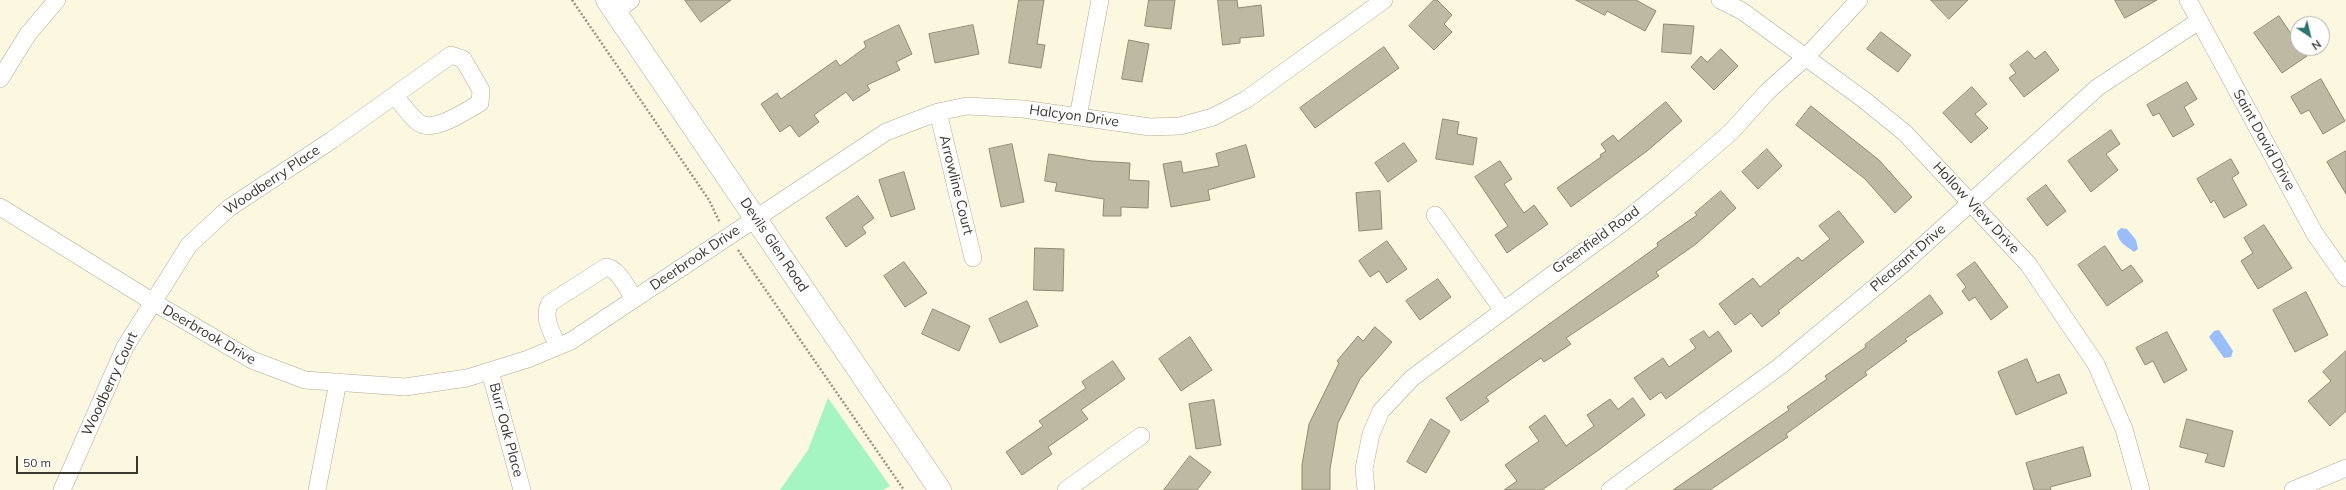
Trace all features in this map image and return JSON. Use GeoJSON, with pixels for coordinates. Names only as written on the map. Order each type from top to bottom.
{"type":"FeatureCollection","features":[{"type":"Feature","properties":{"kind":"main road","name":"Devils Glen Road"},"geometry":{"type":"LineString","coordinates":[[618,4],[756,218],[940,490]]}},
{"type":"Feature","properties":{"kind":"street"},"geometry":{"type":"LineString","coordinates":[[0,79],[28,34],[57,0]]}},
{"type":"Feature","properties":{"kind":"street"},"geometry":{"type":"LineString","coordinates":[[1078,117],[1100,0]]}},
{"type":"Feature","properties":{"kind":"street","name":"Halcyon Drive"},"geometry":{"type":"LineString","coordinates":[[756,218],[886,132],[938,112],[967,106],[1023,109],[1150,127],[1180,126],[1213,117],[1247,99],[1384,0]]}},
{"type":"Feature","properties":{"kind":"street","name":"Hollow View Drive"},"geometry":{"type":"LineString","coordinates":[[1720,0],[1742,10],[1905,133],[2028,264],[2096,364],[2124,429],[2141,490]]}},
{"type":"Feature","properties":{"kind":"street","name":"Greenfield Road"},"geometry":{"type":"LineString","coordinates":[[1366,490],[1364,469],[1371,434],[1381,411],[1412,378],[1502,309],[1621,224],[1673,182],[1731,132],[1767,92],[1806,57],[1859,0]]}},
{"type":"Feature","properties":{"kind":"street","name":"Saint David Drive"},"geometry":{"type":"LineString","coordinates":[[2188,0],[2315,234],[2346,278]]}},
{"type":"Feature","properties":{"kind":"street","name":"Pleasant Drive"},"geometry":{"type":"LineString","coordinates":[[1610,490],[1779,367],[1903,264],[2098,87],[2199,21]]}},
{"type":"Feature","properties":{"kind":"street","name":"Woodberry Place"},"geometry":{"type":"LineString","coordinates":[[153,302],[189,245],[228,208],[395,96],[451,55],[463,59],[481,90],[480,103],[438,126],[427,128],[418,123],[395,96]]}},
{"type":"Feature","properties":{"kind":"street","name":"Arrowline Court"},"geometry":{"type":"LineString","coordinates":[[938,112],[973,258]]}},
{"type":"Feature","properties":{"kind":"street","name":"Deerbrook Drive"},"geometry":{"type":"LineString","coordinates":[[0,207],[153,302],[252,360],[305,380],[405,387],[467,378],[490,371],[571,340],[756,218]]}},
{"type":"Feature","properties":{"kind":"street"},"geometry":{"type":"LineString","coordinates":[[1435,215],[1502,309]]}},
{"type":"Feature","properties":{"kind":"street","name":"Deerbrook Drive"},"geometry":{"type":"LineString","coordinates":[[558,346],[547,317],[547,309],[550,303],[606,267],[611,268],[616,272],[634,299]]}},
{"type":"Feature","properties":{"kind":"street","name":"Woodberry Court"},"geometry":{"type":"LineString","coordinates":[[62,490],[125,347],[153,302]]}},
{"type":"Feature","properties":{"kind":"street","name":"Burr Oak Place"},"geometry":{"type":"LineString","coordinates":[[490,371],[522,490]]}},
{"type":"Feature","properties":{"kind":"street"},"geometry":{"type":"LineString","coordinates":[[317,490],[338,382]]}},
{"type":"Feature","properties":{"kind":"street"},"geometry":{"type":"LineString","coordinates":[[1066,490],[1141,436]]}},
{"type":"Feature","properties":{"kind":"street"},"geometry":{"type":"LineString","coordinates":[[2293,490],[2346,468]]}},
{"type":"Feature","properties":{"kind":"green space"},"geometry":{"type":"Polygon","coordinates":[[[828,398],[890,486],[883,490],[780,490],[808,450],[828,398]]]}},
{"type":"Feature","properties":{"kind":"water"},"geometry":{"type":"Polygon","coordinates":[[[2121,228],[2127,229],[2136,240],[2138,249],[2134,252],[2119,239],[2117,232],[2121,228]]]}},
{"type":"Feature","properties":{"kind":"water"},"geometry":{"type":"Polygon","coordinates":[[[2219,330],[2233,351],[2231,357],[2224,358],[2209,337],[2214,331],[2219,330]]]}},
{"type":"Feature","properties":{"kind":"building"},"geometry":{"type":"Polygon","coordinates":[[[685,0],[731,0],[701,22],[685,0]]]}},
{"type":"Feature","properties":{"kind":"building"},"geometry":{"type":"Polygon","coordinates":[[[1019,0],[1044,0],[1037,44],[1045,45],[1041,68],[1009,63],[1019,0]]]}},
{"type":"Feature","properties":{"kind":"building"},"geometry":{"type":"Polygon","coordinates":[[[1149,0],[1175,0],[1171,29],[1145,26],[1149,0]]]}},
{"type":"Feature","properties":{"kind":"building"},"geometry":{"type":"Polygon","coordinates":[[[1218,0],[1237,0],[1238,8],[1261,5],[1264,36],[1240,38],[1240,43],[1223,45],[1218,0]]]}},
{"type":"Feature","properties":{"kind":"building"},"geometry":{"type":"Polygon","coordinates":[[[1434,0],[1437,0],[1452,15],[1444,24],[1452,32],[1434,50],[1409,26],[1434,0]]]}},
{"type":"Feature","properties":{"kind":"building"},"geometry":{"type":"Polygon","coordinates":[[[1576,0],[1636,0],[1656,11],[1645,31],[1607,11],[1605,15],[1576,0]]]}},
{"type":"Feature","properties":{"kind":"building"},"geometry":{"type":"Polygon","coordinates":[[[1931,0],[1968,0],[1949,19],[1931,0]]]}},
{"type":"Feature","properties":{"kind":"building"},"geometry":{"type":"Polygon","coordinates":[[[2115,0],[2157,0],[2125,18],[2115,0]]]}},
{"type":"Feature","properties":{"kind":"building"},"geometry":{"type":"Polygon","coordinates":[[[2279,16],[2290,32],[2290,56],[2307,56],[2282,73],[2254,33],[2279,16]]]}},
{"type":"Feature","properties":{"kind":"building"},"geometry":{"type":"Polygon","coordinates":[[[1664,24],[1694,26],[1691,54],[1662,52],[1664,24]]]}},
{"type":"Feature","properties":{"kind":"building"},"geometry":{"type":"Polygon","coordinates":[[[899,25],[912,54],[896,62],[900,70],[867,85],[870,90],[853,101],[846,92],[814,115],[819,122],[799,137],[790,125],[780,132],[761,104],[777,93],[781,99],[836,60],[840,66],[866,47],[864,42],[899,25]]]}},
{"type":"Feature","properties":{"kind":"building"},"geometry":{"type":"Polygon","coordinates":[[[973,25],[979,54],[935,63],[929,34],[973,25]]]}},
{"type":"Feature","properties":{"kind":"building"},"geometry":{"type":"Polygon","coordinates":[[[1881,32],[1911,55],[1898,72],[1867,49],[1881,32]]]}},
{"type":"Feature","properties":{"kind":"building"},"geometry":{"type":"Polygon","coordinates":[[[1129,40],[1149,44],[1142,82],[1122,79],[1129,40]]]}},
{"type":"Feature","properties":{"kind":"building"},"geometry":{"type":"Polygon","coordinates":[[[1384,47],[1399,68],[1315,128],[1300,108],[1384,47]]]}},
{"type":"Feature","properties":{"kind":"building"},"geometry":{"type":"Polygon","coordinates":[[[1721,49],[1738,66],[1714,90],[1691,67],[1701,56],[1707,62],[1721,49]]]}},
{"type":"Feature","properties":{"kind":"building"},"geometry":{"type":"Polygon","coordinates":[[[2028,51],[2035,59],[2045,51],[2059,70],[2024,97],[2009,78],[2016,73],[2010,65],[2028,51]]]}},
{"type":"Feature","properties":{"kind":"building"},"geometry":{"type":"Polygon","coordinates":[[[2321,79],[2345,121],[2323,134],[2309,110],[2301,114],[2291,97],[2321,79]]]}},
{"type":"Feature","properties":{"kind":"building"},"geometry":{"type":"Polygon","coordinates":[[[2187,82],[2197,99],[2184,107],[2194,125],[2173,137],[2159,113],[2153,116],[2147,105],[2187,82]]]}},
{"type":"Feature","properties":{"kind":"building"},"geometry":{"type":"Polygon","coordinates":[[[1972,87],[1987,104],[1975,114],[1988,128],[1971,143],[1943,113],[1972,87]]]}},
{"type":"Feature","properties":{"kind":"building"},"geometry":{"type":"Polygon","coordinates":[[[1666,102],[1682,121],[1647,151],[1571,207],[1557,188],[1601,157],[1600,155],[1606,151],[1601,144],[1613,135],[1618,141],[1666,102]]]}},
{"type":"Feature","properties":{"kind":"building"},"geometry":{"type":"Polygon","coordinates":[[[1811,106],[1879,160],[1912,197],[1895,213],[1865,179],[1796,125],[1811,106]]]}},
{"type":"Feature","properties":{"kind":"building"},"geometry":{"type":"Polygon","coordinates":[[[1443,119],[1459,122],[1457,134],[1477,138],[1473,165],[1436,159],[1443,119]]]}},
{"type":"Feature","properties":{"kind":"building"},"geometry":{"type":"Polygon","coordinates":[[[2111,130],[2120,144],[2106,154],[2118,170],[2091,192],[2068,161],[2111,130]]]}},
{"type":"Feature","properties":{"kind":"building"},"geometry":{"type":"Polygon","coordinates":[[[1404,143],[1417,161],[1388,182],[1375,163],[1404,143]]]}},
{"type":"Feature","properties":{"kind":"building"},"geometry":{"type":"Polygon","coordinates":[[[1012,144],[1024,202],[1001,207],[989,149],[1012,144]]]}},
{"type":"Feature","properties":{"kind":"building"},"geometry":{"type":"Polygon","coordinates":[[[1246,145],[1255,177],[1208,190],[1210,200],[1171,207],[1163,164],[1181,161],[1183,173],[1219,166],[1216,154],[1246,145]]]}},
{"type":"Feature","properties":{"kind":"building"},"geometry":{"type":"Polygon","coordinates":[[[1767,149],[1782,166],[1758,189],[1742,172],[1767,149]]]}},
{"type":"Feature","properties":{"kind":"building"},"geometry":{"type":"Polygon","coordinates":[[[2346,151],[2346,194],[2327,162],[2346,151]]]}},
{"type":"Feature","properties":{"kind":"building"},"geometry":{"type":"Polygon","coordinates":[[[1049,154],[1092,161],[1130,163],[1129,180],[1149,181],[1148,208],[1121,207],[1121,216],[1103,216],[1104,199],[1055,191],[1057,183],[1045,181],[1049,154]]]}},
{"type":"Feature","properties":{"kind":"building"},"geometry":{"type":"Polygon","coordinates":[[[2231,159],[2239,173],[2232,178],[2247,205],[2224,218],[2214,200],[2211,203],[2197,179],[2231,159]]]}},
{"type":"Feature","properties":{"kind":"building"},"geometry":{"type":"Polygon","coordinates":[[[1500,161],[1512,179],[1504,184],[1524,213],[1534,205],[1548,224],[1507,253],[1495,235],[1508,226],[1475,177],[1500,161]]]}},
{"type":"Feature","properties":{"kind":"building"},"geometry":{"type":"Polygon","coordinates":[[[904,172],[915,209],[891,217],[879,180],[904,172]]]}},
{"type":"Feature","properties":{"kind":"building"},"geometry":{"type":"Polygon","coordinates":[[[2046,185],[2066,211],[2047,226],[2027,199],[2046,185]]]}},
{"type":"Feature","properties":{"kind":"building"},"geometry":{"type":"Polygon","coordinates":[[[1380,191],[1382,229],[1359,231],[1356,193],[1380,191]]]}},
{"type":"Feature","properties":{"kind":"building"},"geometry":{"type":"Polygon","coordinates":[[[1721,191],[1736,208],[1696,244],[1656,272],[1659,276],[1566,338],[1571,344],[1544,362],[1541,358],[1486,397],[1489,401],[1461,421],[1446,398],[1658,246],[1657,243],[1697,215],[1695,213],[1721,191]]]}},
{"type":"Feature","properties":{"kind":"building"},"geometry":{"type":"Polygon","coordinates":[[[858,196],[874,218],[862,227],[866,233],[846,247],[826,218],[858,196]]]}},
{"type":"Feature","properties":{"kind":"building"},"geometry":{"type":"Polygon","coordinates":[[[1839,211],[1864,242],[1778,311],[1780,313],[1762,327],[1751,313],[1735,325],[1719,304],[1753,278],[1760,287],[1798,257],[1802,261],[1830,239],[1819,226],[1839,211]]]}},
{"type":"Feature","properties":{"kind":"building"},"geometry":{"type":"Polygon","coordinates":[[[2264,225],[2292,268],[2258,289],[2241,261],[2253,253],[2244,238],[2264,225]]]}},
{"type":"Feature","properties":{"kind":"building"},"geometry":{"type":"Polygon","coordinates":[[[1387,241],[1407,269],[1387,283],[1379,271],[1370,277],[1359,261],[1387,241]]]}},
{"type":"Feature","properties":{"kind":"building"},"geometry":{"type":"Polygon","coordinates":[[[2105,246],[2122,271],[2131,265],[2143,281],[2107,306],[2078,265],[2105,246]]]}},
{"type":"Feature","properties":{"kind":"building"},"geometry":{"type":"Polygon","coordinates":[[[1035,248],[1064,249],[1063,291],[1034,290],[1035,248]]]}},
{"type":"Feature","properties":{"kind":"building"},"geometry":{"type":"Polygon","coordinates":[[[904,262],[927,293],[905,307],[884,276],[904,262]]]}},
{"type":"Feature","properties":{"kind":"building"},"geometry":{"type":"Polygon","coordinates":[[[1975,262],[2008,307],[1991,320],[1975,297],[1969,301],[1962,291],[1966,287],[1957,275],[1975,262]]]}},
{"type":"Feature","properties":{"kind":"building"},"geometry":{"type":"Polygon","coordinates":[[[1438,279],[1451,297],[1420,320],[1406,301],[1438,279]]]}},
{"type":"Feature","properties":{"kind":"building"},"geometry":{"type":"Polygon","coordinates":[[[2306,292],[2328,335],[2295,352],[2273,310],[2306,292]]]}},
{"type":"Feature","properties":{"kind":"building"},"geometry":{"type":"Polygon","coordinates":[[[1930,295],[1943,313],[1905,339],[1907,341],[1865,372],[1867,375],[1786,434],[1788,437],[1710,490],[1673,490],[1789,410],[1787,407],[1827,379],[1825,376],[1866,347],[1865,345],[1930,295]]]}},
{"type":"Feature","properties":{"kind":"building"},"geometry":{"type":"Polygon","coordinates":[[[1027,301],[1038,326],[1000,343],[989,319],[1027,301]]]}},
{"type":"Feature","properties":{"kind":"building"},"geometry":{"type":"Polygon","coordinates":[[[933,309],[970,326],[959,351],[922,334],[933,309]]]}},
{"type":"Feature","properties":{"kind":"building"},"geometry":{"type":"Polygon","coordinates":[[[1375,327],[1392,342],[1360,379],[1338,423],[1330,469],[1330,490],[1302,490],[1302,465],[1309,424],[1339,363],[1337,361],[1358,336],[1363,341],[1375,327]]]}},
{"type":"Feature","properties":{"kind":"building"},"geometry":{"type":"Polygon","coordinates":[[[1704,331],[1709,338],[1718,331],[1732,351],[1666,399],[1661,392],[1650,400],[1634,378],[1663,358],[1669,367],[1696,348],[1690,340],[1704,331]]]}},
{"type":"Feature","properties":{"kind":"building"},"geometry":{"type":"Polygon","coordinates":[[[2167,332],[2187,370],[2164,383],[2153,361],[2145,365],[2136,348],[2167,332]]]}},
{"type":"Feature","properties":{"kind":"building"},"geometry":{"type":"Polygon","coordinates":[[[1190,337],[1212,370],[1181,391],[1159,359],[1190,337]]]}},
{"type":"Feature","properties":{"kind":"building"},"geometry":{"type":"Polygon","coordinates":[[[2346,351],[2346,411],[2330,426],[2308,401],[2331,381],[2323,372],[2346,351]]]}},
{"type":"Feature","properties":{"kind":"building"},"geometry":{"type":"Polygon","coordinates":[[[2027,359],[2037,383],[2059,374],[2067,393],[2016,415],[1998,372],[2027,359]]]}},
{"type":"Feature","properties":{"kind":"building"},"geometry":{"type":"Polygon","coordinates":[[[1113,361],[1125,379],[1081,410],[1088,419],[1048,447],[1052,454],[1022,475],[1006,452],[1043,426],[1039,421],[1086,388],[1082,382],[1113,361]]]}},
{"type":"Feature","properties":{"kind":"building"},"geometry":{"type":"Polygon","coordinates":[[[1633,398],[1645,415],[1600,449],[1542,490],[1504,490],[1517,481],[1505,465],[1539,441],[1529,427],[1545,415],[1566,446],[1594,426],[1587,415],[1610,399],[1618,409],[1633,398]]]}},
{"type":"Feature","properties":{"kind":"building"},"geometry":{"type":"Polygon","coordinates":[[[1214,400],[1221,445],[1196,449],[1189,404],[1214,400]]]}},
{"type":"Feature","properties":{"kind":"building"},"geometry":{"type":"Polygon","coordinates":[[[1431,419],[1450,431],[1426,473],[1407,462],[1431,419]]]}},
{"type":"Feature","properties":{"kind":"building"},"geometry":{"type":"Polygon","coordinates":[[[2187,419],[2233,431],[2224,467],[2205,462],[2208,454],[2180,447],[2187,419]]]}},
{"type":"Feature","properties":{"kind":"building"},"geometry":{"type":"Polygon","coordinates":[[[2083,447],[2091,476],[2050,487],[2051,490],[2034,490],[2026,463],[2083,447]]]}},
{"type":"Feature","properties":{"kind":"building"},"geometry":{"type":"Polygon","coordinates":[[[1190,456],[1211,472],[1197,490],[1164,490],[1190,456]]]}}]}
